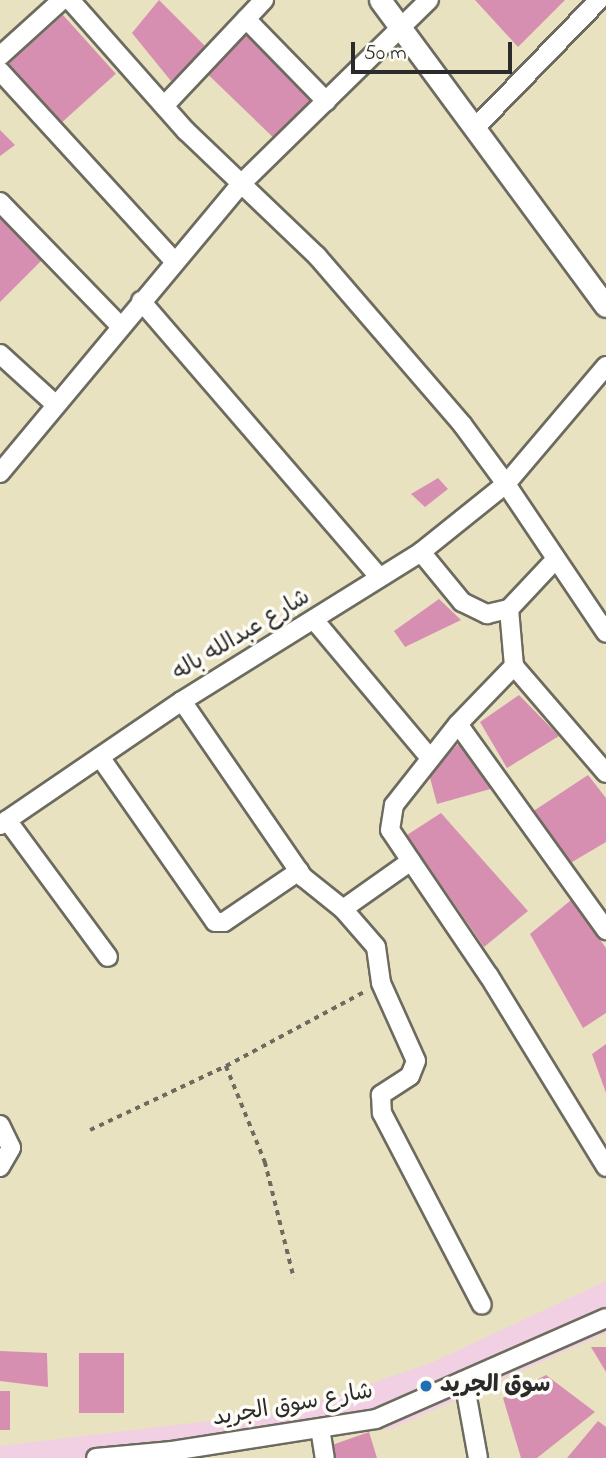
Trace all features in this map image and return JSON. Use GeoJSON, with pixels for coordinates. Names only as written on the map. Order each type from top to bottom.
{"type":"FeatureCollection","features":[{"type":"Feature","properties":{"kind":"street"},"geometry":{"type":"LineString","coordinates":[[0,56],[62,0]]}},
{"type":"Feature","properties":{"kind":"street"},"geometry":{"type":"LineString","coordinates":[[70,0],[164,106],[317,256],[462,424],[506,484],[521,512],[606,633]]}},
{"type":"Feature","properties":{"kind":"street"},"geometry":{"type":"LineString","coordinates":[[164,106],[264,0]]}},
{"type":"Feature","properties":{"kind":"street"},"geometry":{"type":"LineString","coordinates":[[380,0],[606,306]]}},
{"type":"Feature","properties":{"kind":"street"},"geometry":{"type":"LineString","coordinates":[[0,473],[119,325],[241,184],[429,0]]}},
{"type":"Feature","properties":{"kind":"street"},"geometry":{"type":"LineString","coordinates":[[475,128],[599,0]]}},
{"type":"Feature","properties":{"kind":"street"},"geometry":{"type":"LineString","coordinates":[[246,19],[326,101]]}},
{"type":"Feature","properties":{"kind":"street"},"geometry":{"type":"LineString","coordinates":[[0,71],[174,261]]}},
{"type":"Feature","properties":{"kind":"street"},"geometry":{"type":"LineString","coordinates":[[0,202],[119,325]]}},
{"type":"Feature","properties":{"kind":"street"},"geometry":{"type":"LineString","coordinates":[[141,301],[379,577]]}},
{"type":"Feature","properties":{"kind":"street"},"geometry":{"type":"LineString","coordinates":[[0,354],[55,404]]}},
{"type":"Feature","properties":{"kind":"street","name":"شارع عبدالله باله"},"geometry":{"type":"LineString","coordinates":[[4,823],[182,701],[315,621],[421,552],[506,484],[606,366]]}},
{"type":"Feature","properties":{"kind":"street"},"geometry":{"type":"LineString","coordinates":[[421,552],[462,602],[487,614],[509,609],[555,560]]}},
{"type":"Feature","properties":{"kind":"street"},"geometry":{"type":"LineString","coordinates":[[509,609],[514,666],[606,773]]}},
{"type":"Feature","properties":{"kind":"street"},"geometry":{"type":"LineString","coordinates":[[315,621],[430,758]]}},
{"type":"Feature","properties":{"kind":"street"},"geometry":{"type":"LineString","coordinates":[[514,666],[458,724],[430,758],[390,814],[390,830],[489,976],[606,1167]]}},
{"type":"Feature","properties":{"kind":"street"},"geometry":{"type":"LineString","coordinates":[[182,701],[310,885],[343,909],[376,947],[381,983],[416,1061],[410,1076],[381,1095],[382,1113],[482,1305]]}},
{"type":"Feature","properties":{"kind":"street"},"geometry":{"type":"LineString","coordinates":[[458,724],[606,930]]}},
{"type":"Feature","properties":{"kind":"street"},"geometry":{"type":"LineString","coordinates":[[100,757],[215,922],[225,922],[299,871]]}},
{"type":"Feature","properties":{"kind":"street"},"geometry":{"type":"LineString","coordinates":[[4,823],[108,957]]}},
{"type":"Feature","properties":{"kind":"street"},"geometry":{"type":"LineString","coordinates":[[343,909],[411,861]]}},
{"type":"Feature","properties":{"kind":"street"},"geometry":{"type":"LineString","coordinates":[[0,1125],[11,1148],[0,1167]]}},
{"type":"Feature","properties":{"kind":"street","name":"شارع سوق الجريد"},"geometry":{"type":"LineString","coordinates":[[96,1458],[172,1451],[376,1419],[606,1318]]}},
{"type":"Feature","properties":{"kind":"street"},"geometry":{"type":"LineString","coordinates":[[464,1381],[478,1458]]}},
{"type":"Feature","properties":{"kind":"street"},"geometry":{"type":"LineString","coordinates":[[320,1428],[325,1458]]}},
{"type":"Feature","properties":{"kind":"path"},"geometry":{"type":"LineString","coordinates":[[90,1130],[226,1066],[381,983]]}},
{"type":"Feature","properties":{"kind":"path"},"geometry":{"type":"LineString","coordinates":[[226,1066],[265,1162],[294,1278]]}},
{"type":"Feature","properties":{"kind":"shaded area","name":"سوق الجريد"},"geometry":{"type":"Polygon","coordinates":[[[606,1281],[606,1333],[393,1428],[186,1458],[0,1458],[0,1446],[291,1411],[433,1362],[606,1281]]]}},
{"type":"Feature","properties":{"kind":"building"},"geometry":{"type":"Polygon","coordinates":[[[159,0],[207,48],[171,81],[132,33],[159,0]]]}},
{"type":"Feature","properties":{"kind":"building"},"geometry":{"type":"Polygon","coordinates":[[[475,0],[565,0],[518,47],[475,0]]]}},
{"type":"Feature","properties":{"kind":"building"},"geometry":{"type":"Polygon","coordinates":[[[63,15],[116,74],[61,123],[8,65],[63,15]]]}},
{"type":"Feature","properties":{"kind":"building"},"geometry":{"type":"Polygon","coordinates":[[[244,30],[314,98],[275,139],[204,71],[244,30]]]}},
{"type":"Feature","properties":{"kind":"building"},"geometry":{"type":"Polygon","coordinates":[[[0,130],[15,145],[0,156],[0,130]]]}},
{"type":"Feature","properties":{"kind":"building"},"geometry":{"type":"Polygon","coordinates":[[[0,215],[44,258],[0,302],[0,215]]]}},
{"type":"Feature","properties":{"kind":"building"},"geometry":{"type":"Polygon","coordinates":[[[438,478],[448,489],[425,507],[411,494],[438,478]]]}},
{"type":"Feature","properties":{"kind":"building"},"geometry":{"type":"Polygon","coordinates":[[[439,599],[461,620],[405,647],[394,631],[439,599]]]}},
{"type":"Feature","properties":{"kind":"building"},"geometry":{"type":"Polygon","coordinates":[[[519,695],[559,736],[507,768],[480,722],[519,695]]]}},
{"type":"Feature","properties":{"kind":"building"},"geometry":{"type":"Polygon","coordinates":[[[460,742],[494,788],[437,804],[429,774],[460,742]]]}},
{"type":"Feature","properties":{"kind":"building"},"geometry":{"type":"Polygon","coordinates":[[[588,775],[606,798],[606,842],[567,865],[532,812],[588,775]]]}},
{"type":"Feature","properties":{"kind":"building"},"geometry":{"type":"Polygon","coordinates":[[[441,813],[528,911],[484,947],[407,835],[441,813]]]}},
{"type":"Feature","properties":{"kind":"building"},"geometry":{"type":"Polygon","coordinates":[[[571,900],[606,948],[606,1013],[583,1028],[530,934],[571,900]]]}},
{"type":"Feature","properties":{"kind":"building"},"geometry":{"type":"Polygon","coordinates":[[[606,1044],[606,1093],[592,1054],[606,1044]]]}},
{"type":"Feature","properties":{"kind":"building"},"geometry":{"type":"Polygon","coordinates":[[[591,1347],[606,1347],[606,1372],[591,1347]]]}},
{"type":"Feature","properties":{"kind":"building"},"geometry":{"type":"Polygon","coordinates":[[[0,1351],[47,1353],[48,1387],[0,1381],[0,1351]]]}},
{"type":"Feature","properties":{"kind":"building"},"geometry":{"type":"Polygon","coordinates":[[[79,1353],[124,1353],[124,1413],[79,1413],[79,1353]]]}},
{"type":"Feature","properties":{"kind":"building"},"geometry":{"type":"Polygon","coordinates":[[[546,1375],[595,1412],[537,1458],[521,1458],[503,1398],[546,1375]]]}},
{"type":"Feature","properties":{"kind":"building"},"geometry":{"type":"Polygon","coordinates":[[[0,1391],[10,1391],[10,1430],[0,1430],[0,1391]]]}},
{"type":"Feature","properties":{"kind":"building"},"geometry":{"type":"Polygon","coordinates":[[[598,1421],[606,1427],[606,1458],[567,1458],[598,1421]]]}},
{"type":"Feature","properties":{"kind":"building"},"geometry":{"type":"Polygon","coordinates":[[[369,1432],[377,1458],[335,1458],[332,1445],[369,1432]]]}},
{"type":"Feature","properties":{"kind":"place","name":"سوق الجريد"},"geometry":{"type":"Point","coordinates":[426,1386]}}]}
